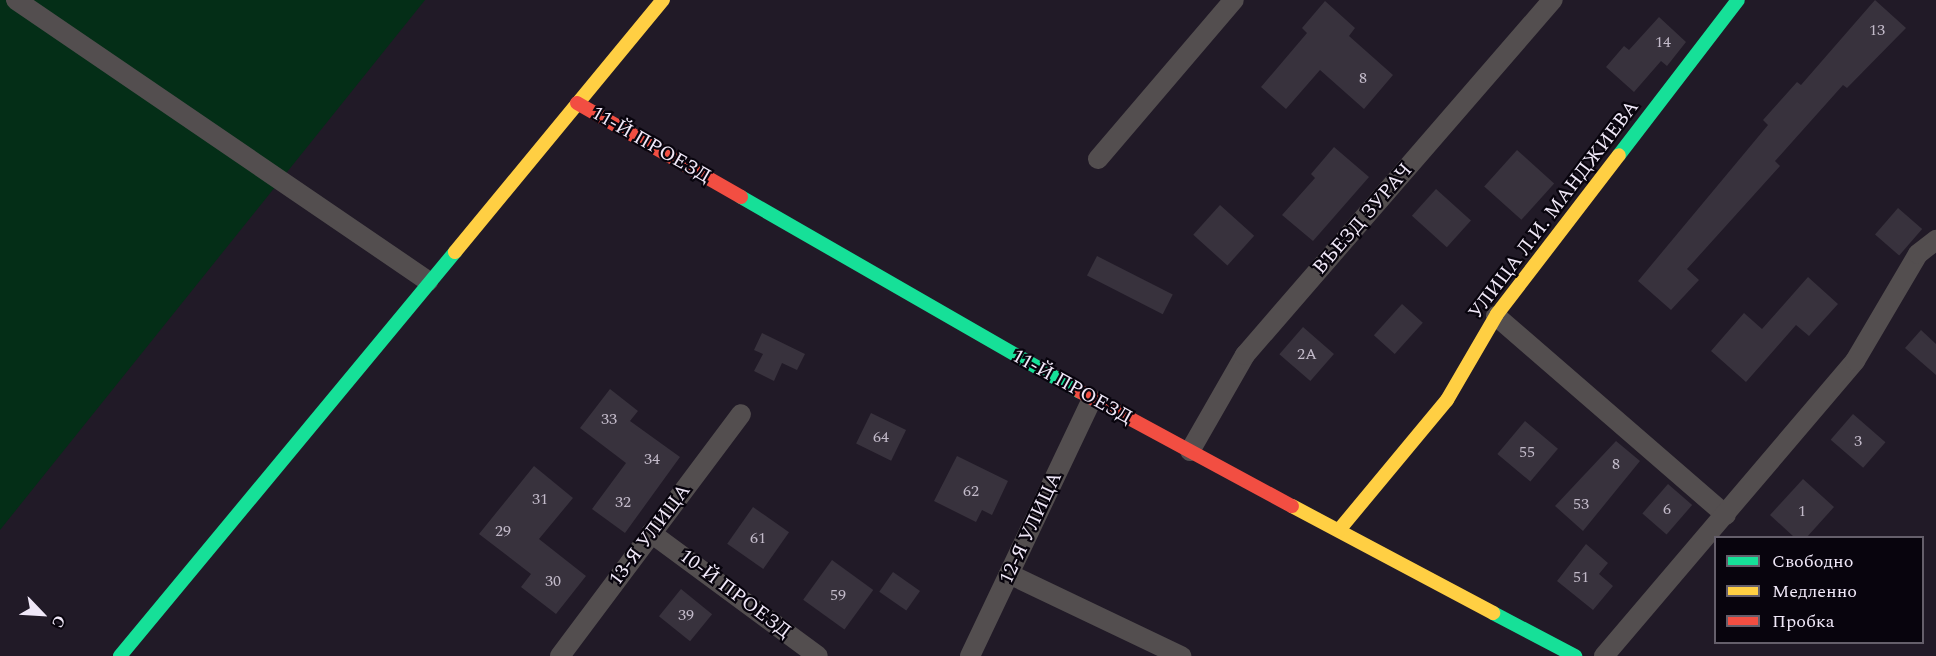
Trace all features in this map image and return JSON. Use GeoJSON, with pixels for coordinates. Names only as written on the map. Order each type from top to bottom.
{"type":"FeatureCollection","features":[{"type":"Feature","properties":{"kind":"main road"},"geometry":{"type":"LineString","coordinates":[[120,656],[428,281],[663,0]]}},
{"type":"Feature","properties":{"kind":"main road","name":"УЛИЦА Л.И. МАНДЖИЕВА"},"geometry":{"type":"LineString","coordinates":[[1339,530],[1447,400],[1496,316],[1738,0]]}},
{"type":"Feature","properties":{"kind":"main road","name":"11-Й ПРОЕЗД"},"geometry":{"type":"LineString","coordinates":[[577,103],[1092,399],[1575,656]]}},
{"type":"Feature","properties":{"kind":"street"},"geometry":{"type":"LineString","coordinates":[[16,0],[428,281]]}},
{"type":"Feature","properties":{"kind":"street"},"geometry":{"type":"LineString","coordinates":[[1098,159],[1234,0]]}},
{"type":"Feature","properties":{"kind":"street","name":"ВЪЕЗД ЗУРАЧ"},"geometry":{"type":"LineString","coordinates":[[1190,451],[1245,355],[1554,0]]}},
{"type":"Feature","properties":{"kind":"street"},"geometry":{"type":"LineString","coordinates":[[1604,656],[1726,515],[1854,361],[1918,254],[1936,240]]}},
{"type":"Feature","properties":{"kind":"street"},"geometry":{"type":"LineString","coordinates":[[1496,316],[1726,515]]}},
{"type":"Feature","properties":{"kind":"street","name":"12-Я УЛИЦА"},"geometry":{"type":"LineString","coordinates":[[970,656],[1092,399]]}},
{"type":"Feature","properties":{"kind":"street","name":"13-Я УЛИЦА"},"geometry":{"type":"LineString","coordinates":[[560,656],[741,414]]}},
{"type":"Feature","properties":{"kind":"street","name":"10-Й ПРОЕЗД"},"geometry":{"type":"LineString","coordinates":[[651,533],[818,656]]}},
{"type":"Feature","properties":{"kind":"street"},"geometry":{"type":"LineString","coordinates":[[1009,574],[1181,656]]}},
{"type":"Feature","properties":{"kind":"green space"},"geometry":{"type":"Polygon","coordinates":[[[0,0],[425,0],[0,530],[0,0]]]}},
{"type":"Feature","properties":{"kind":"building"},"geometry":{"type":"Polygon","coordinates":[[[1875,0],[1906,28],[1847,88],[1843,85],[1775,161],[1780,166],[1687,269],[1699,280],[1671,310],[1638,281],[1768,125],[1763,120],[1797,82],[1801,85],[1875,0]]]}},
{"type":"Feature","properties":{"kind":"building"},"geometry":{"type":"Polygon","coordinates":[[[1325,1],[1355,28],[1349,36],[1393,75],[1364,109],[1320,70],[1286,109],[1261,87],[1307,33],[1302,28],[1325,1]]]}},
{"type":"Feature","properties":{"kind":"building"},"geometry":{"type":"Polygon","coordinates":[[[1659,17],[1686,42],[1667,66],[1661,61],[1634,92],[1606,67],[1624,46],[1629,50],[1659,17]]]}},
{"type":"Feature","properties":{"kind":"building"},"geometry":{"type":"Polygon","coordinates":[[[1334,147],[1369,177],[1313,241],[1282,215],[1315,178],[1311,174],[1334,147]]]}},
{"type":"Feature","properties":{"kind":"building"},"geometry":{"type":"Polygon","coordinates":[[[1517,150],[1554,183],[1521,220],[1484,186],[1517,150]]]}},
{"type":"Feature","properties":{"kind":"building"},"geometry":{"type":"Polygon","coordinates":[[[1436,189],[1471,220],[1447,247],[1412,216],[1436,189]]]}},
{"type":"Feature","properties":{"kind":"building"},"geometry":{"type":"Polygon","coordinates":[[[1220,205],[1254,236],[1227,266],[1193,235],[1220,205]]]}},
{"type":"Feature","properties":{"kind":"building"},"geometry":{"type":"Polygon","coordinates":[[[1898,208],[1922,229],[1899,255],[1875,234],[1898,208]]]}},
{"type":"Feature","properties":{"kind":"building"},"geometry":{"type":"Polygon","coordinates":[[[1097,256],[1173,295],[1163,314],[1087,276],[1097,256]]]}},
{"type":"Feature","properties":{"kind":"building"},"geometry":{"type":"Polygon","coordinates":[[[1808,277],[1838,304],[1809,336],[1796,325],[1746,382],[1711,351],[1744,313],[1762,329],[1808,277]]]}},
{"type":"Feature","properties":{"kind":"building"},"geometry":{"type":"Polygon","coordinates":[[[1402,304],[1423,323],[1395,354],[1374,335],[1402,304]]]}},
{"type":"Feature","properties":{"kind":"building"},"geometry":{"type":"Polygon","coordinates":[[[1303,327],[1334,354],[1310,381],[1279,354],[1303,327]]]}},
{"type":"Feature","properties":{"kind":"building"},"geometry":{"type":"Polygon","coordinates":[[[1921,330],[1936,344],[1936,375],[1905,348],[1921,330]]]}},
{"type":"Feature","properties":{"kind":"building"},"geometry":{"type":"Polygon","coordinates":[[[762,333],[805,354],[797,370],[782,363],[774,381],[754,371],[763,354],[754,350],[762,333]]]}},
{"type":"Feature","properties":{"kind":"building"},"geometry":{"type":"Polygon","coordinates":[[[610,389],[638,411],[630,421],[680,457],[625,533],[592,509],[626,463],[580,428],[610,389]]]}},
{"type":"Feature","properties":{"kind":"building"},"geometry":{"type":"Polygon","coordinates":[[[871,413],[906,430],[891,461],[856,444],[871,413]]]}},
{"type":"Feature","properties":{"kind":"building"},"geometry":{"type":"Polygon","coordinates":[[[1853,414],[1885,442],[1863,468],[1831,440],[1853,414]]]}},
{"type":"Feature","properties":{"kind":"building"},"geometry":{"type":"Polygon","coordinates":[[[1525,421],[1558,449],[1530,482],[1497,454],[1525,421]]]}},
{"type":"Feature","properties":{"kind":"building"},"geometry":{"type":"Polygon","coordinates":[[[1616,441],[1640,461],[1583,531],[1555,506],[1616,441]]]}},
{"type":"Feature","properties":{"kind":"building"},"geometry":{"type":"Polygon","coordinates":[[[957,456],[1008,481],[992,515],[982,510],[976,522],[934,501],[957,456]]]}},
{"type":"Feature","properties":{"kind":"building"},"geometry":{"type":"Polygon","coordinates":[[[534,466],[573,498],[539,539],[586,576],[556,614],[521,587],[531,574],[479,534],[534,466]]]}},
{"type":"Feature","properties":{"kind":"building"},"geometry":{"type":"Polygon","coordinates":[[[1803,479],[1834,507],[1808,536],[1793,536],[1770,515],[1803,479]]]}},
{"type":"Feature","properties":{"kind":"building"},"geometry":{"type":"Polygon","coordinates":[[[1668,484],[1692,505],[1667,534],[1642,513],[1668,484]]]}},
{"type":"Feature","properties":{"kind":"building"},"geometry":{"type":"Polygon","coordinates":[[[753,507],[789,532],[763,569],[727,544],[753,507]]]}},
{"type":"Feature","properties":{"kind":"building"},"geometry":{"type":"Polygon","coordinates":[[[1586,544],[1608,563],[1599,574],[1613,586],[1593,610],[1557,581],[1586,544]]]}},
{"type":"Feature","properties":{"kind":"building"},"geometry":{"type":"Polygon","coordinates":[[[832,560],[873,590],[844,630],[803,600],[832,560]]]}},
{"type":"Feature","properties":{"kind":"building"},"geometry":{"type":"Polygon","coordinates":[[[893,572],[920,591],[906,611],[879,592],[893,572]]]}},
{"type":"Feature","properties":{"kind":"building"},"geometry":{"type":"Polygon","coordinates":[[[681,589],[712,614],[690,641],[659,616],[681,589]]]}},
{"type":"Feature","properties":{"kind":"traffic: fast"},"geometry":{"type":"LineString","coordinates":[[1619,155],[1738,0]]}},
{"type":"Feature","properties":{"kind":"traffic: fast"},"geometry":{"type":"LineString","coordinates":[[741,197],[1079,391]]}},
{"type":"Feature","properties":{"kind":"traffic: fast"},"geometry":{"type":"LineString","coordinates":[[120,656],[455,252]]}},
{"type":"Feature","properties":{"kind":"traffic: fast"},"geometry":{"type":"LineString","coordinates":[[1493,613],[1575,656]]}},
{"type":"Feature","properties":{"kind":"traffic: slow"},"geometry":{"type":"LineString","coordinates":[[455,252],[663,0]]}},
{"type":"Feature","properties":{"kind":"traffic: slow"},"geometry":{"type":"LineString","coordinates":[[1339,530],[1447,400],[1497,314],[1619,155]]}},
{"type":"Feature","properties":{"kind":"traffic: slow"},"geometry":{"type":"LineString","coordinates":[[1292,506],[1493,613]]}},
{"type":"Feature","properties":{"kind":"traffic: jam"},"geometry":{"type":"LineString","coordinates":[[577,103],[741,197]]}},
{"type":"Feature","properties":{"kind":"traffic: jam"},"geometry":{"type":"LineString","coordinates":[[1079,391],[1292,506]]}}]}
